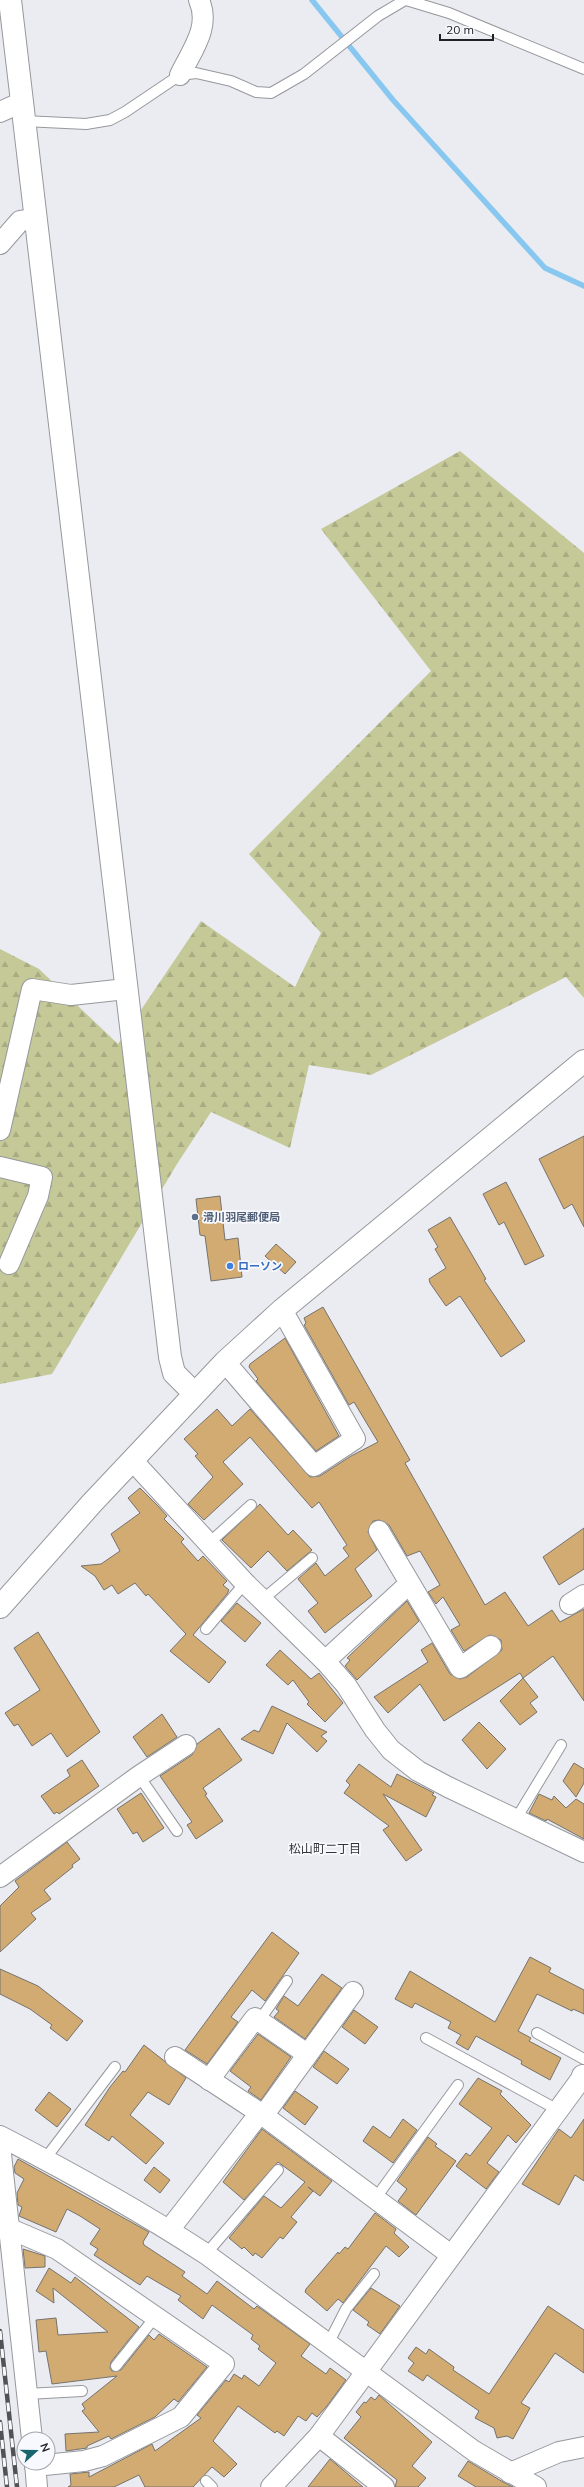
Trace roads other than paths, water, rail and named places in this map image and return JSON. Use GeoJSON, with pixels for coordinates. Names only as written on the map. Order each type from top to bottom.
{"type":"FeatureCollection","features":[{"type":"Feature","properties":{"kind":"street"},"geometry":{"type":"LineString","coordinates":[[10,0],[170,1357],[174,1373],[194,1393]]}},
{"type":"Feature","properties":{"kind":"street"},"geometry":{"type":"LineString","coordinates":[[180,75],[204,27],[205,13],[199,0]]}},
{"type":"Feature","properties":{"kind":"street"},"geometry":{"type":"LineString","coordinates":[[0,112],[23,111]]}},
{"type":"Feature","properties":{"kind":"street"},"geometry":{"type":"LineString","coordinates":[[0,244],[20,221],[36,219]]}},
{"type":"Feature","properties":{"kind":"street"},"geometry":{"type":"LineString","coordinates":[[0,1130],[32,989],[71,995],[126,989]]}},
{"type":"Feature","properties":{"kind":"street"},"geometry":{"type":"LineString","coordinates":[[0,1608],[132,1460],[225,1362],[282,1310],[584,1061]]}},
{"type":"Feature","properties":{"kind":"street"},"geometry":{"type":"LineString","coordinates":[[0,1167],[42,1176],[38,1196],[9,1264]]}},
{"type":"Feature","properties":{"kind":"street"},"geometry":{"type":"LineString","coordinates":[[225,1362],[314,1466],[355,1439],[282,1310]]}},
{"type":"Feature","properties":{"kind":"street"},"geometry":{"type":"LineString","coordinates":[[132,1460],[245,1583],[325,1661],[346,1685],[375,1730],[392,1750],[418,1771],[584,1852]]}},
{"type":"Feature","properties":{"kind":"street"},"geometry":{"type":"LineString","coordinates":[[379,1531],[460,1668],[491,1646]]}},
{"type":"Feature","properties":{"kind":"street"},"geometry":{"type":"LineString","coordinates":[[325,1661],[409,1584]]}},
{"type":"Feature","properties":{"kind":"street"},"geometry":{"type":"LineString","coordinates":[[0,1877],[139,1776],[186,1745]]}},
{"type":"Feature","properties":{"kind":"street"},"geometry":{"type":"LineString","coordinates":[[169,2230],[262,2115],[353,1992]]}},
{"type":"Feature","properties":{"kind":"street"},"geometry":{"type":"LineString","coordinates":[[209,2080],[256,2018],[307,2054]]}},
{"type":"Feature","properties":{"kind":"street"},"geometry":{"type":"LineString","coordinates":[[176,2057],[262,2115],[451,2255]]}},
{"type":"Feature","properties":{"kind":"street"},"geometry":{"type":"LineString","coordinates":[[271,2487],[319,2436],[558,2110],[584,2072]]}},
{"type":"Feature","properties":{"kind":"street"},"geometry":{"type":"LineString","coordinates":[[0,2136],[45,2159],[169,2230],[206,2254],[474,2451],[536,2487]]}},
{"type":"Feature","properties":{"kind":"street"},"geometry":{"type":"LineString","coordinates":[[0,2145],[31,2431]]}},
{"type":"Feature","properties":{"kind":"street"},"geometry":{"type":"LineString","coordinates":[[8,2228],[57,2249],[224,2364],[181,2417],[103,2456],[84,2461],[56,2463]]}},
{"type":"Feature","properties":{"kind":"street"},"geometry":{"type":"LineString","coordinates":[[319,2436],[384,2487]]}},
{"type":"Feature","properties":{"kind":"street"},"geometry":{"type":"LineString","coordinates":[[510,2473],[559,2452],[584,2447]]}},
{"type":"Feature","properties":{"kind":"street"},"geometry":{"type":"LineString","coordinates":[[36,2471],[37,2487]]}},
{"type":"Feature","properties":{"kind":"lane"},"geometry":{"type":"LineString","coordinates":[[23,111],[86,124],[110,120],[180,75],[196,73],[232,81],[256,92],[271,93],[304,74],[378,16],[406,0],[449,13],[584,68]]}},
{"type":"Feature","properties":{"kind":"lane"},"geometry":{"type":"LineString","coordinates":[[208,1544],[251,1505]]}},
{"type":"Feature","properties":{"kind":"lane"},"geometry":{"type":"LineString","coordinates":[[262,1600],[312,1558]]}},
{"type":"Feature","properties":{"kind":"lane"},"geometry":{"type":"LineString","coordinates":[[206,1629],[245,1583]]}},
{"type":"Feature","properties":{"kind":"lane"},"geometry":{"type":"LineString","coordinates":[[516,1819],[561,1745]]}},
{"type":"Feature","properties":{"kind":"lane"},"geometry":{"type":"LineString","coordinates":[[139,1776],[177,1831]]}},
{"type":"Feature","properties":{"kind":"lane"},"geometry":{"type":"LineString","coordinates":[[259,2021],[288,1981]]}},
{"type":"Feature","properties":{"kind":"lane"},"geometry":{"type":"LineString","coordinates":[[538,2033],[584,2072]]}},
{"type":"Feature","properties":{"kind":"lane"},"geometry":{"type":"LineString","coordinates":[[426,2038],[558,2110]]}},
{"type":"Feature","properties":{"kind":"lane"},"geometry":{"type":"LineString","coordinates":[[45,2159],[115,2067]]}},
{"type":"Feature","properties":{"kind":"lane"},"geometry":{"type":"LineString","coordinates":[[375,2199],[458,2085]]}},
{"type":"Feature","properties":{"kind":"lane"},"geometry":{"type":"LineString","coordinates":[[206,2254],[278,2170]]}},
{"type":"Feature","properties":{"kind":"lane"},"geometry":{"type":"LineString","coordinates":[[328,2344],[346,2309],[374,2274]]}},
{"type":"Feature","properties":{"kind":"lane"},"geometry":{"type":"LineString","coordinates":[[116,2366],[156,2316]]}},
{"type":"Feature","properties":{"kind":"lane"},"geometry":{"type":"LineString","coordinates":[[27,2394],[82,2391]]}},
{"type":"Feature","properties":{"kind":"waterway"},"geometry":{"type":"LineString","coordinates":[[312,0],[393,100],[545,268],[584,286]]}},
{"type":"Feature","properties":{"kind":"railway"},"geometry":{"type":"LineString","coordinates":[[0,2331],[17,2487]]}},
{"type":"Feature","properties":{"kind":"railway"},"geometry":{"type":"LineString","coordinates":[[0,2422],[7,2487]]}},
{"type":"Feature","properties":{"kind":"place","name":"滑川羽尾郵便局"},"geometry":{"type":"Point","coordinates":[195,1217]}},
{"type":"Feature","properties":{"kind":"place","name":"ローソン"},"geometry":{"type":"Point","coordinates":[230,1266]}},
{"type":"Feature","properties":{"kind":"district","name":"松山町二丁目"},"geometry":{"type":"Point","coordinates":[325,1849]}}]}
